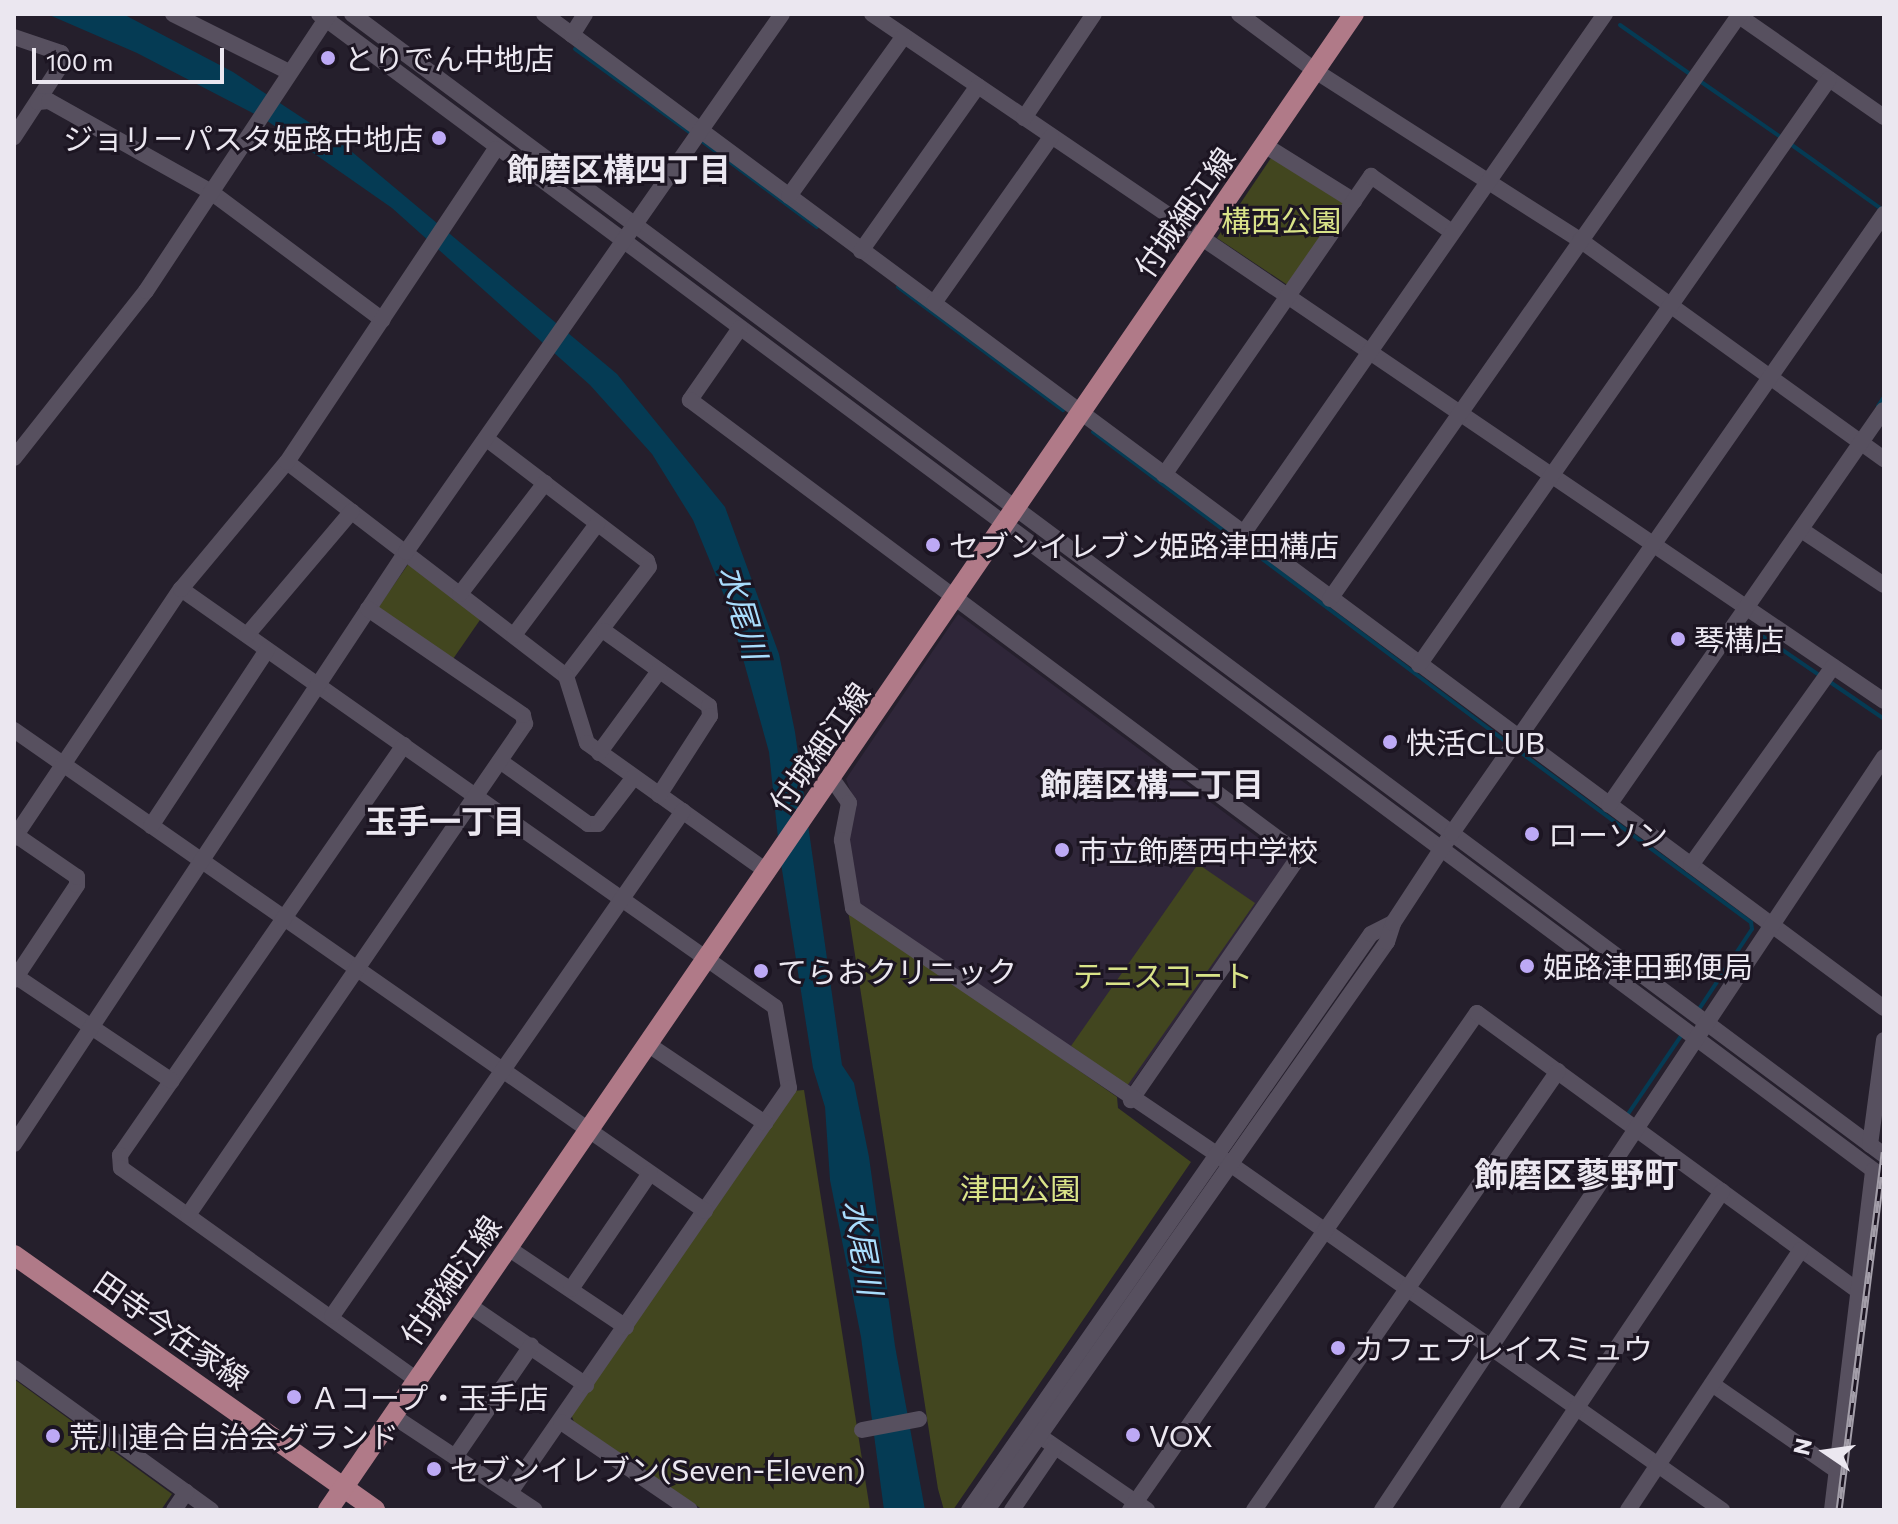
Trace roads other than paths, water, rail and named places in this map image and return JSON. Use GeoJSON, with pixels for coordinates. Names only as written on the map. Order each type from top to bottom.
{"type":"FeatureCollection","features":[{"type":"Feature","properties":{"kind":"main road","name":"付城細江線"},"geometry":{"type":"LineString","coordinates":[[328,1510],[827,788],[1354,14]]}},
{"type":"Feature","properties":{"kind":"main road","name":"田寺今在家線"},"geometry":{"type":"LineString","coordinates":[[14,1255],[375,1510]]}},
{"type":"Feature","properties":{"kind":"street"},"geometry":{"type":"LineString","coordinates":[[173,14],[289,72]]}},
{"type":"Feature","properties":{"kind":"street"},"geometry":{"type":"LineString","coordinates":[[352,14],[634,224],[1442,851],[1878,1174],[1858,1291],[1832,1510]]}},
{"type":"Feature","properties":{"kind":"street"},"geometry":{"type":"LineString","coordinates":[[544,14],[1772,928],[1884,1008]]}},
{"type":"Feature","properties":{"kind":"street"},"geometry":{"type":"LineString","coordinates":[[572,35],[584,14]]}},
{"type":"Feature","properties":{"kind":"street"},"geometry":{"type":"LineString","coordinates":[[14,1144],[406,552],[488,440],[698,128],[782,14]]}},
{"type":"Feature","properties":{"kind":"street"},"geometry":{"type":"LineString","coordinates":[[872,14],[1884,701]]}},
{"type":"Feature","properties":{"kind":"street"},"geometry":{"type":"LineString","coordinates":[[1024,118],[1094,14]]}},
{"type":"Feature","properties":{"kind":"street"},"geometry":{"type":"LineString","coordinates":[[1239,14],[1317,72],[1490,179],[1580,240],[1773,375],[1884,459]]}},
{"type":"Feature","properties":{"kind":"street"},"geometry":{"type":"LineString","coordinates":[[1243,534],[1605,14]]}},
{"type":"Feature","properties":{"kind":"street"},"geometry":{"type":"LineString","coordinates":[[1330,599],[1739,15],[1884,117]]}},
{"type":"Feature","properties":{"kind":"street"},"geometry":{"type":"LineString","coordinates":[[14,458],[146,291],[325,16],[622,242],[1452,833],[1877,1150]]}},
{"type":"Feature","properties":{"kind":"street"},"geometry":{"type":"LineString","coordinates":[[789,196],[904,36]]}},
{"type":"Feature","properties":{"kind":"street"},"geometry":{"type":"LineString","coordinates":[[14,37],[61,53],[63,62],[14,137]]}},
{"type":"Feature","properties":{"kind":"street"},"geometry":{"type":"LineString","coordinates":[[1419,665],[1829,79]]}},
{"type":"Feature","properties":{"kind":"street"},"geometry":{"type":"LineString","coordinates":[[861,251],[978,86]]}},
{"type":"Feature","properties":{"kind":"street"},"geometry":{"type":"LineString","coordinates":[[38,102],[49,101],[211,192],[383,320]]}},
{"type":"Feature","properties":{"kind":"street"},"geometry":{"type":"LineString","coordinates":[[934,303],[1051,137]]}},
{"type":"Feature","properties":{"kind":"street"},"geometry":{"type":"LineString","coordinates":[[1266,146],[1354,201]]}},
{"type":"Feature","properties":{"kind":"street"},"geometry":{"type":"LineString","coordinates":[[172,1081],[15,977],[77,885],[77,877],[15,837],[181,589],[287,462],[496,149]]}},
{"type":"Feature","properties":{"kind":"street"},"geometry":{"type":"LineString","coordinates":[[1164,475],[1371,176],[1452,232]]}},
{"type":"Feature","properties":{"kind":"street"},"geometry":{"type":"LineString","coordinates":[[969,1510],[1032,1431],[1223,1159],[1387,942],[1393,923],[1452,833],[1884,214]]}},
{"type":"Feature","properties":{"kind":"street"},"geometry":{"type":"LineString","coordinates":[[740,328],[690,400],[1300,855],[1131,1100]]}},
{"type":"Feature","properties":{"kind":"street"},"geometry":{"type":"LineString","coordinates":[[1609,805],[1803,531],[1884,410]]}},
{"type":"Feature","properties":{"kind":"street"},"geometry":{"type":"LineString","coordinates":[[488,440],[649,567],[604,631],[566,676]]}},
{"type":"Feature","properties":{"kind":"street"},"geometry":{"type":"LineString","coordinates":[[287,462],[566,676],[587,743],[768,872]]}},
{"type":"Feature","properties":{"kind":"street"},"geometry":{"type":"LineString","coordinates":[[460,594],[545,483]]}},
{"type":"Feature","properties":{"kind":"street"},"geometry":{"type":"LineString","coordinates":[[247,635],[352,511]]}},
{"type":"Feature","properties":{"kind":"street"},"geometry":{"type":"LineString","coordinates":[[514,635],[597,524]]}},
{"type":"Feature","properties":{"kind":"street"},"geometry":{"type":"LineString","coordinates":[[1803,531],[1884,585]]}},
{"type":"Feature","properties":{"kind":"street"},"geometry":{"type":"LineString","coordinates":[[181,589],[775,1007],[789,1088],[510,1492]]}},
{"type":"Feature","properties":{"kind":"street"},"geometry":{"type":"LineString","coordinates":[[188,1215],[525,724],[523,715],[368,609]]}},
{"type":"Feature","properties":{"kind":"street"},"geometry":{"type":"LineString","coordinates":[[604,631],[709,706],[710,716],[659,795]]}},
{"type":"Feature","properties":{"kind":"street"},"geometry":{"type":"LineString","coordinates":[[151,826],[267,650]]}},
{"type":"Feature","properties":{"kind":"street"},"geometry":{"type":"LineString","coordinates":[[1691,865],[1833,667]]}},
{"type":"Feature","properties":{"kind":"street"},"geometry":{"type":"LineString","coordinates":[[599,753],[659,671]]}},
{"type":"Feature","properties":{"kind":"street"},"geometry":{"type":"LineString","coordinates":[[14,730],[64,768],[285,917],[356,970],[504,1069],[705,1211]]}},
{"type":"Feature","properties":{"kind":"street"},"geometry":{"type":"LineString","coordinates":[[404,745],[120,1155],[121,1168],[332,1316],[417,1380]]}},
{"type":"Feature","properties":{"kind":"street"},"geometry":{"type":"LineString","coordinates":[[1382,1510],[1884,757]]}},
{"type":"Feature","properties":{"kind":"street"},"geometry":{"type":"LineString","coordinates":[[500,761],[588,824],[598,824],[634,777]]}},
{"type":"Feature","properties":{"kind":"street"},"geometry":{"type":"LineString","coordinates":[[827,788],[849,803],[842,840],[853,908],[1131,1100],[1223,1159],[1489,1350],[1722,1510]]}},
{"type":"Feature","properties":{"kind":"street"},"geometry":{"type":"LineString","coordinates":[[332,1316],[683,811]]}},
{"type":"Feature","properties":{"kind":"street"},"geometry":{"type":"LineString","coordinates":[[1032,1431],[1137,1507],[1324,1231],[1477,1013],[1858,1291]]}},
{"type":"Feature","properties":{"kind":"street"},"geometry":{"type":"LineString","coordinates":[[1877,1150],[1884,1040]]}},
{"type":"Feature","properties":{"kind":"street"},"geometry":{"type":"LineString","coordinates":[[649,1045],[765,1123]]}},
{"type":"Feature","properties":{"kind":"street"},"geometry":{"type":"LineString","coordinates":[[1254,1510],[1558,1071]]}},
{"type":"Feature","properties":{"kind":"street"},"geometry":{"type":"LineString","coordinates":[[571,1289],[650,1173]]}},
{"type":"Feature","properties":{"kind":"street"},"geometry":{"type":"LineString","coordinates":[[1508,1510],[1722,1191]]}},
{"type":"Feature","properties":{"kind":"street"},"geometry":{"type":"LineString","coordinates":[[508,1248],[626,1327]]}},
{"type":"Feature","properties":{"kind":"street"},"geometry":{"type":"LineString","coordinates":[[1628,1510],[1801,1250]]}},
{"type":"Feature","properties":{"kind":"street"},"geometry":{"type":"LineString","coordinates":[[469,1305],[586,1385]]}},
{"type":"Feature","properties":{"kind":"street"},"geometry":{"type":"LineString","coordinates":[[455,1457],[531,1346]]}},
{"type":"Feature","properties":{"kind":"street"},"geometry":{"type":"LineString","coordinates":[[14,1368],[211,1510]]}},
{"type":"Feature","properties":{"kind":"street"},"geometry":{"type":"LineString","coordinates":[[1712,1384],[1837,1471]]}},
{"type":"Feature","properties":{"kind":"street"},"geometry":{"type":"LineString","coordinates":[[393,1416],[535,1510]]}},
{"type":"Feature","properties":{"kind":"street"},"geometry":{"type":"LineString","coordinates":[[862,1430],[919,1419]]}},
{"type":"Feature","properties":{"kind":"street"},"geometry":{"type":"LineString","coordinates":[[561,1422],[690,1510]]}},
{"type":"Feature","properties":{"kind":"street"},"geometry":{"type":"LineString","coordinates":[[987,1510],[1032,1431]]}},
{"type":"Feature","properties":{"kind":"street"},"geometry":{"type":"LineString","coordinates":[[1012,1510],[1055,1447]]}},
{"type":"Feature","properties":{"kind":"street"},"geometry":{"type":"LineString","coordinates":[[174,1510],[186,1492]]}},
{"type":"Feature","properties":{"kind":"water","name":"水尾川"},"geometry":{"type":"Polygon","coordinates":[[[47,14],[123,14],[233,72],[345,146],[617,374],[725,507],[779,654],[795,732],[842,1065],[854,1083],[869,1157],[895,1346],[925,1510],[884,1510],[861,1337],[830,1180],[825,1107],[813,1068],[780,857],[769,752],[728,605],[693,520],[652,454],[590,385],[392,208],[266,120],[137,53],[47,14]]]}},
{"type":"Feature","properties":{"kind":"waterway"},"geometry":{"type":"LineString","coordinates":[[1620,25],[1690,74]]}},
{"type":"Feature","properties":{"kind":"waterway"},"geometry":{"type":"LineString","coordinates":[[575,49],[692,134]]}},
{"type":"Feature","properties":{"kind":"waterway"},"geometry":{"type":"LineString","coordinates":[[1697,79],[1782,138]]}},
{"type":"Feature","properties":{"kind":"waterway"},"geometry":{"type":"LineString","coordinates":[[699,139],[817,227]]}},
{"type":"Feature","properties":{"kind":"waterway"},"geometry":{"type":"LineString","coordinates":[[1789,143],[1883,210]]}},
{"type":"Feature","properties":{"kind":"waterway"},"geometry":{"type":"LineString","coordinates":[[898,287],[1063,410]]}},
{"type":"Feature","properties":{"kind":"waterway"},"geometry":{"type":"LineString","coordinates":[[1878,406],[1884,397]]}},
{"type":"Feature","properties":{"kind":"waterway"},"geometry":{"type":"LineString","coordinates":[[1093,432],[1509,744]]}},
{"type":"Feature","properties":{"kind":"waterway"},"geometry":{"type":"LineString","coordinates":[[1740,621],[1822,677]]}},
{"type":"Feature","properties":{"kind":"waterway"},"geometry":{"type":"LineString","coordinates":[[1830,682],[1884,719]]}},
{"type":"Feature","properties":{"kind":"waterway"},"geometry":{"type":"LineString","coordinates":[[1516,749],[1751,922],[1752,929],[1699,1009]]}},
{"type":"Feature","properties":{"kind":"waterway"},"geometry":{"type":"LineString","coordinates":[[1628,1114],[1683,1033]]}},
{"type":"Feature","properties":{"kind":"railway"},"geometry":{"type":"LineString","coordinates":[[1839,1510],[1884,1152]]}},
{"type":"Feature","properties":{"kind":"place","name":"とりでん中地店"},"geometry":{"type":"Point","coordinates":[328,58]}},
{"type":"Feature","properties":{"kind":"place","name":"ジョリーパスタ姫路中地店"},"geometry":{"type":"Point","coordinates":[439,138]}},
{"type":"Feature","properties":{"kind":"place","name":"セブンイレブン姫路津田構店"},"geometry":{"type":"Point","coordinates":[933,545]}},
{"type":"Feature","properties":{"kind":"place","name":"琴構店"},"geometry":{"type":"Point","coordinates":[1678,639]}},
{"type":"Feature","properties":{"kind":"place","name":"快活CLUB"},"geometry":{"type":"Point","coordinates":[1390,742]}},
{"type":"Feature","properties":{"kind":"place","name":"ローソン"},"geometry":{"type":"Point","coordinates":[1532,834]}},
{"type":"Feature","properties":{"kind":"place","name":"市立飾磨西中学校"},"geometry":{"type":"Point","coordinates":[1062,850]}},
{"type":"Feature","properties":{"kind":"place","name":"姫路津田郵便局"},"geometry":{"type":"Point","coordinates":[1527,966]}},
{"type":"Feature","properties":{"kind":"place","name":"てらおクリニック"},"geometry":{"type":"Point","coordinates":[761,971]}},
{"type":"Feature","properties":{"kind":"place","name":"カフェプレイスミュウ"},"geometry":{"type":"Point","coordinates":[1338,1348]}},
{"type":"Feature","properties":{"kind":"place","name":"Ａコープ・玉手店"},"geometry":{"type":"Point","coordinates":[294,1397]}},
{"type":"Feature","properties":{"kind":"place","name":"VOX"},"geometry":{"type":"Point","coordinates":[1133,1435]}},
{"type":"Feature","properties":{"kind":"place","name":"荒川連合自治会グランド"},"geometry":{"type":"Point","coordinates":[53,1436]}},
{"type":"Feature","properties":{"kind":"place","name":"セブンイレブン(Seven-Eleven)"},"geometry":{"type":"Point","coordinates":[434,1469]}},
{"type":"Feature","properties":{"kind":"district","name":"飾磨区構四丁目"},"geometry":{"type":"Point","coordinates":[619,168]}},
{"type":"Feature","properties":{"kind":"district","name":"飾磨区構二丁目"},"geometry":{"type":"Point","coordinates":[1152,783]}},
{"type":"Feature","properties":{"kind":"district","name":"玉手一丁目"},"geometry":{"type":"Point","coordinates":[445,820]}},
{"type":"Feature","properties":{"kind":"district","name":"飾磨区蓼野町"},"geometry":{"type":"Point","coordinates":[1576,1174]}},
{"type":"Feature","properties":{"kind":"park label","name":"構西公園"},"geometry":{"type":"Point","coordinates":[1281,220]}},
{"type":"Feature","properties":{"kind":"park label","name":"テニスコート"},"geometry":{"type":"Point","coordinates":[1163,975]}},
{"type":"Feature","properties":{"kind":"park label","name":"津田公園"},"geometry":{"type":"Point","coordinates":[1020,1188]}}]}
